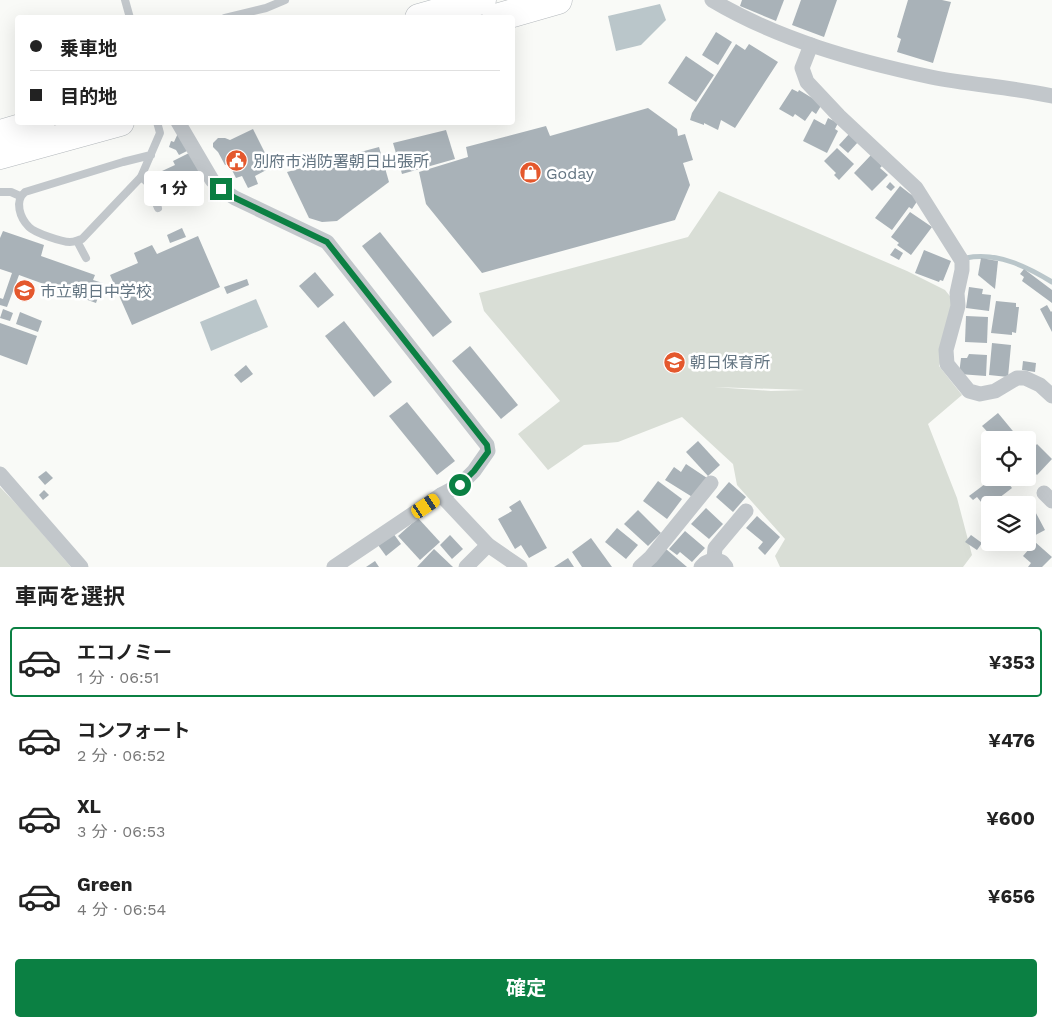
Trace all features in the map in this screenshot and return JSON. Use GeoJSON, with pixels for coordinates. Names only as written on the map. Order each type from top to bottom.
{"type":"FeatureCollection","features":[{"type":"Feature","properties":{"kind":"highway"},"geometry":{"type":"LineString","coordinates":[[430,15],[482,0]]}},
{"type":"Feature","properties":{"kind":"highway"},"geometry":{"type":"LineString","coordinates":[[506,15],[558,0]]}},
{"type":"Feature","properties":{"kind":"highway"},"geometry":{"type":"LineString","coordinates":[[0,134],[31,125]]}},
{"type":"Feature","properties":{"kind":"highway"},"geometry":{"type":"LineString","coordinates":[[0,155],[109,125]]}},
{"type":"Feature","properties":{"kind":"street"},"geometry":{"type":"LineString","coordinates":[[712,0],[742,18],[811,45],[932,77],[1052,96]]}},
{"type":"Feature","properties":{"kind":"street"},"geometry":{"type":"LineString","coordinates":[[811,45],[802,68],[807,82],[839,116],[916,188],[962,261],[957,293],[958,306],[946,350],[947,364],[969,390],[980,394],[995,391],[1018,378],[1025,378],[1040,385],[1052,396]]}},
{"type":"Feature","properties":{"kind":"street"},"geometry":{"type":"LineString","coordinates":[[180,125],[212,180],[221,189],[235,198],[327,242],[487,445],[488,452],[474,471],[460,485],[441,495],[334,567]]}},
{"type":"Feature","properties":{"kind":"street"},"geometry":{"type":"LineString","coordinates":[[0,474],[81,567]]}},
{"type":"Feature","properties":{"kind":"street"},"geometry":{"type":"LineString","coordinates":[[640,567],[651,557],[711,483]]}},
{"type":"Feature","properties":{"kind":"street"},"geometry":{"type":"LineString","coordinates":[[441,495],[488,545],[520,567]]}},
{"type":"Feature","properties":{"kind":"street"},"geometry":{"type":"LineString","coordinates":[[714,564],[715,548],[746,511]]}},
{"type":"Feature","properties":{"kind":"street"},"geometry":{"type":"LineString","coordinates":[[466,567],[488,545]]}},
{"type":"Feature","properties":{"kind":"lane"},"geometry":{"type":"LineString","coordinates":[[125,0],[129,15]]}},
{"type":"Feature","properties":{"kind":"lane"},"geometry":{"type":"LineString","coordinates":[[238,15],[266,8],[286,0]]}},
{"type":"Feature","properties":{"kind":"lane"},"geometry":{"type":"LineString","coordinates":[[150,155],[24,192],[18,202],[21,213],[31,228],[62,241],[77,241],[82,238],[141,178],[160,133],[158,125]]}},
{"type":"Feature","properties":{"kind":"lane"},"geometry":{"type":"LineString","coordinates":[[141,178],[147,182],[158,208]]}},
{"type":"Feature","properties":{"kind":"lane"},"geometry":{"type":"LineString","coordinates":[[0,192],[11,192],[20,196]]}},
{"type":"Feature","properties":{"kind":"lane"},"geometry":{"type":"LineString","coordinates":[[77,241],[86,258]]}},
{"type":"Feature","properties":{"kind":"shaded area"},"geometry":{"type":"Polygon","coordinates":[[[660,4],[666,20],[641,45],[616,51],[608,16],[660,4]]]}},
{"type":"Feature","properties":{"kind":"shaded area"},"geometry":{"type":"Polygon","coordinates":[[[719,191],[907,271],[945,290],[958,306],[939,366],[962,395],[928,424],[957,498],[972,555],[963,567],[780,567],[775,556],[785,539],[737,485],[733,464],[682,417],[618,442],[584,445],[548,470],[518,434],[560,401],[484,311],[479,293],[688,237],[719,191]],[[714,387],[771,391],[805,390],[714,387]]]}},
{"type":"Feature","properties":{"kind":"shaded area"},"geometry":{"type":"Polygon","coordinates":[[[256,299],[268,327],[211,351],[200,322],[256,299]]]}},
{"type":"Feature","properties":{"kind":"shaded area"},"geometry":{"type":"Polygon","coordinates":[[[0,487],[21,509],[71,567],[0,567],[0,487]]]}},
{"type":"Feature","properties":{"kind":"building"},"geometry":{"type":"Polygon","coordinates":[[[742,0],[784,0],[776,21],[740,6],[742,0]]]}},
{"type":"Feature","properties":{"kind":"building"},"geometry":{"type":"Polygon","coordinates":[[[801,0],[837,0],[824,37],[792,25],[801,0]]]}},
{"type":"Feature","properties":{"kind":"building"},"geometry":{"type":"Polygon","coordinates":[[[908,0],[942,0],[951,2],[933,63],[897,52],[901,39],[897,37],[908,0]]]}},
{"type":"Feature","properties":{"kind":"building"},"geometry":{"type":"Polygon","coordinates":[[[716,32],[732,42],[718,65],[702,55],[716,32]]]}},
{"type":"Feature","properties":{"kind":"building"},"geometry":{"type":"Polygon","coordinates":[[[736,44],[745,50],[749,44],[778,62],[735,128],[721,120],[718,130],[704,123],[704,125],[690,120],[692,113],[736,44]]]}},
{"type":"Feature","properties":{"kind":"building"},"geometry":{"type":"Polygon","coordinates":[[[686,56],[714,75],[696,102],[668,83],[686,56]]]}},
{"type":"Feature","properties":{"kind":"building"},"geometry":{"type":"Polygon","coordinates":[[[792,89],[798,92],[799,90],[822,104],[816,114],[812,111],[805,121],[795,114],[793,117],[779,109],[792,89]]]}},
{"type":"Feature","properties":{"kind":"building"},"geometry":{"type":"Polygon","coordinates":[[[648,108],[677,129],[678,136],[685,134],[693,160],[683,163],[690,185],[675,220],[482,273],[426,204],[419,172],[468,157],[466,147],[546,126],[550,136],[648,108]]]}},
{"type":"Feature","properties":{"kind":"building"},"geometry":{"type":"Polygon","coordinates":[[[828,118],[838,123],[835,129],[838,131],[827,153],[803,141],[814,119],[825,125],[828,118]]]}},
{"type":"Feature","properties":{"kind":"building"},"geometry":{"type":"Polygon","coordinates":[[[253,129],[272,167],[255,176],[258,184],[248,188],[242,176],[236,178],[229,164],[225,165],[213,147],[213,143],[218,138],[230,140],[253,129]]]}},
{"type":"Feature","properties":{"kind":"building"},"geometry":{"type":"Polygon","coordinates":[[[446,130],[455,159],[402,174],[393,143],[446,130]]]}},
{"type":"Feature","properties":{"kind":"building"},"geometry":{"type":"Polygon","coordinates":[[[179,131],[189,150],[179,155],[176,150],[169,147],[171,141],[174,142],[179,131]]]}},
{"type":"Feature","properties":{"kind":"building"},"geometry":{"type":"Polygon","coordinates":[[[850,133],[859,141],[848,153],[839,145],[850,133]]]}},
{"type":"Feature","properties":{"kind":"building"},"geometry":{"type":"Polygon","coordinates":[[[379,147],[389,182],[337,221],[322,222],[309,218],[287,172],[379,147]]]}},
{"type":"Feature","properties":{"kind":"building"},"geometry":{"type":"Polygon","coordinates":[[[837,148],[854,164],[839,180],[834,175],[836,173],[824,161],[837,148]]]}},
{"type":"Feature","properties":{"kind":"building"},"geometry":{"type":"Polygon","coordinates":[[[191,152],[201,172],[188,178],[195,194],[177,202],[162,171],[175,165],[173,161],[191,152]]]}},
{"type":"Feature","properties":{"kind":"building"},"geometry":{"type":"Polygon","coordinates":[[[871,155],[882,166],[880,168],[888,175],[872,191],[854,173],[871,155]]]}},
{"type":"Feature","properties":{"kind":"building"},"geometry":{"type":"Polygon","coordinates":[[[890,182],[895,187],[891,191],[886,187],[890,182]]]}},
{"type":"Feature","properties":{"kind":"building"},"geometry":{"type":"Polygon","coordinates":[[[900,186],[918,200],[912,209],[909,207],[892,230],[875,218],[900,186]]]}},
{"type":"Feature","properties":{"kind":"building"},"geometry":{"type":"Polygon","coordinates":[[[910,212],[932,227],[911,255],[897,245],[899,243],[891,237],[910,212]]]}},
{"type":"Feature","properties":{"kind":"building"},"geometry":{"type":"Polygon","coordinates":[[[182,228],[186,237],[170,243],[167,235],[182,228]]]}},
{"type":"Feature","properties":{"kind":"building"},"geometry":{"type":"Polygon","coordinates":[[[3,231],[44,245],[41,256],[95,275],[93,280],[103,283],[96,303],[19,275],[7,307],[0,305],[0,298],[3,299],[12,273],[0,269],[0,238],[3,231]]]}},
{"type":"Feature","properties":{"kind":"building"},"geometry":{"type":"Polygon","coordinates":[[[380,232],[452,322],[433,337],[362,246],[380,232]]]}},
{"type":"Feature","properties":{"kind":"building"},"geometry":{"type":"Polygon","coordinates":[[[198,236],[220,287],[132,325],[110,275],[138,263],[134,253],[152,245],[157,254],[198,236]]]}},
{"type":"Feature","properties":{"kind":"building"},"geometry":{"type":"Polygon","coordinates":[[[895,248],[903,253],[899,260],[890,255],[895,248]]]}},
{"type":"Feature","properties":{"kind":"building"},"geometry":{"type":"Polygon","coordinates":[[[924,250],[951,261],[943,281],[940,280],[939,282],[915,273],[924,250]]]}},
{"type":"Feature","properties":{"kind":"building"},"geometry":{"type":"Polygon","coordinates":[[[981,258],[998,261],[995,289],[978,275],[981,258]]]}},
{"type":"Feature","properties":{"kind":"building"},"geometry":{"type":"Polygon","coordinates":[[[1024,269],[1052,290],[1052,303],[1022,281],[1024,277],[1020,274],[1024,269]]]}},
{"type":"Feature","properties":{"kind":"building"},"geometry":{"type":"Polygon","coordinates":[[[315,272],[334,295],[318,308],[299,286],[315,272]]]}},
{"type":"Feature","properties":{"kind":"building"},"geometry":{"type":"Polygon","coordinates":[[[247,279],[249,285],[227,294],[224,287],[247,279]]]}},
{"type":"Feature","properties":{"kind":"building"},"geometry":{"type":"Polygon","coordinates":[[[969,287],[983,289],[982,294],[991,295],[989,311],[966,308],[969,287]]]}},
{"type":"Feature","properties":{"kind":"building"},"geometry":{"type":"Polygon","coordinates":[[[996,301],[1016,303],[1016,307],[1019,307],[1016,333],[1012,332],[1012,335],[991,333],[996,301]]]}},
{"type":"Feature","properties":{"kind":"building"},"geometry":{"type":"Polygon","coordinates":[[[1047,305],[1052,311],[1052,332],[1040,309],[1047,305]]]}},
{"type":"Feature","properties":{"kind":"building"},"geometry":{"type":"Polygon","coordinates":[[[3,309],[13,313],[10,321],[0,318],[3,309]]]}},
{"type":"Feature","properties":{"kind":"building"},"geometry":{"type":"Polygon","coordinates":[[[20,312],[42,321],[38,332],[16,324],[20,312]]]}},
{"type":"Feature","properties":{"kind":"building"},"geometry":{"type":"Polygon","coordinates":[[[966,316],[988,317],[987,343],[965,342],[966,316]]]}},
{"type":"Feature","properties":{"kind":"building"},"geometry":{"type":"Polygon","coordinates":[[[344,321],[392,382],[374,397],[325,336],[344,321]]]}},
{"type":"Feature","properties":{"kind":"building"},"geometry":{"type":"Polygon","coordinates":[[[0,323],[37,336],[27,365],[0,355],[0,323]]]}},
{"type":"Feature","properties":{"kind":"building"},"geometry":{"type":"Polygon","coordinates":[[[992,343],[1011,345],[1008,377],[989,375],[992,343]]]}},
{"type":"Feature","properties":{"kind":"building"},"geometry":{"type":"Polygon","coordinates":[[[470,346],[518,405],[501,419],[452,361],[470,346]]]}},
{"type":"Feature","properties":{"kind":"building"},"geometry":{"type":"Polygon","coordinates":[[[969,354],[987,355],[986,376],[959,374],[961,358],[967,358],[969,354]]]}},
{"type":"Feature","properties":{"kind":"building"},"geometry":{"type":"Polygon","coordinates":[[[1023,361],[1036,363],[1035,372],[1022,370],[1023,361]]]}},
{"type":"Feature","properties":{"kind":"building"},"geometry":{"type":"Polygon","coordinates":[[[246,365],[253,374],[241,383],[234,375],[246,365]]]}},
{"type":"Feature","properties":{"kind":"building"},"geometry":{"type":"Polygon","coordinates":[[[407,402],[455,461],[437,475],[389,416],[407,402]]]}},
{"type":"Feature","properties":{"kind":"building"},"geometry":{"type":"Polygon","coordinates":[[[998,413],[1013,431],[987,431],[982,426],[998,413]]]}},
{"type":"Feature","properties":{"kind":"building"},"geometry":{"type":"Polygon","coordinates":[[[698,441],[720,465],[708,476],[686,452],[698,441]]]}},
{"type":"Feature","properties":{"kind":"building"},"geometry":{"type":"Polygon","coordinates":[[[1036,445],[1052,459],[1037,475],[1036,474],[1036,445]]]}},
{"type":"Feature","properties":{"kind":"building"},"geometry":{"type":"Polygon","coordinates":[[[686,464],[707,478],[694,498],[665,480],[674,467],[681,472],[686,464]]]}},
{"type":"Feature","properties":{"kind":"building"},"geometry":{"type":"Polygon","coordinates":[[[46,471],[53,478],[45,485],[38,477],[46,471]]]}},
{"type":"Feature","properties":{"kind":"building"},"geometry":{"type":"Polygon","coordinates":[[[658,481],[682,499],[667,519],[643,501],[658,481]]]}},
{"type":"Feature","properties":{"kind":"building"},"geometry":{"type":"Polygon","coordinates":[[[729,482],[746,497],[733,512],[716,497],[729,482]]]}},
{"type":"Feature","properties":{"kind":"building"},"geometry":{"type":"Polygon","coordinates":[[[982,486],[1010,486],[1012,488],[1002,496],[981,496],[981,502],[977,497],[973,500],[969,496],[982,486]]]}},
{"type":"Feature","properties":{"kind":"building"},"geometry":{"type":"Polygon","coordinates":[[[44,490],[49,495],[43,500],[39,495],[44,490]]]}},
{"type":"Feature","properties":{"kind":"building"},"geometry":{"type":"Polygon","coordinates":[[[520,500],[547,548],[529,558],[521,545],[515,549],[498,519],[512,511],[509,507],[520,500]]]}},
{"type":"Feature","properties":{"kind":"building"},"geometry":{"type":"Polygon","coordinates":[[[706,508],[723,524],[709,539],[691,524],[706,508]]]}},
{"type":"Feature","properties":{"kind":"building"},"geometry":{"type":"Polygon","coordinates":[[[638,510],[661,533],[648,546],[624,524],[638,510]]]}},
{"type":"Feature","properties":{"kind":"building"},"geometry":{"type":"Polygon","coordinates":[[[1036,513],[1045,530],[1036,535],[1036,513]]]}},
{"type":"Feature","properties":{"kind":"building"},"geometry":{"type":"Polygon","coordinates":[[[757,516],[780,537],[765,555],[758,548],[763,542],[746,528],[757,516]]]}},
{"type":"Feature","properties":{"kind":"building"},"geometry":{"type":"Polygon","coordinates":[[[418,518],[440,542],[420,560],[398,536],[418,518]]]}},
{"type":"Feature","properties":{"kind":"building"},"geometry":{"type":"Polygon","coordinates":[[[617,528],[638,545],[626,559],[605,542],[617,528]]]}},
{"type":"Feature","properties":{"kind":"building"},"geometry":{"type":"Polygon","coordinates":[[[685,531],[705,548],[692,562],[680,552],[677,555],[669,549],[685,531]]]}},
{"type":"Feature","properties":{"kind":"building"},"geometry":{"type":"Polygon","coordinates":[[[393,533],[401,544],[386,556],[378,545],[393,533]]]}},
{"type":"Feature","properties":{"kind":"building"},"geometry":{"type":"Polygon","coordinates":[[[450,535],[463,549],[452,559],[440,545],[450,535]]]}},
{"type":"Feature","properties":{"kind":"building"},"geometry":{"type":"Polygon","coordinates":[[[971,535],[981,542],[981,544],[977,550],[965,542],[971,535]]]}},
{"type":"Feature","properties":{"kind":"building"},"geometry":{"type":"Polygon","coordinates":[[[591,538],[612,567],[582,567],[572,552],[591,538]]]}},
{"type":"Feature","properties":{"kind":"building"},"geometry":{"type":"Polygon","coordinates":[[[1036,543],[1052,557],[1042,567],[1028,567],[1031,563],[1023,556],[1027,551],[1036,551],[1036,543]]]}},
{"type":"Feature","properties":{"kind":"building"},"geometry":{"type":"Polygon","coordinates":[[[434,549],[453,567],[417,567],[434,549]]]}},
{"type":"Feature","properties":{"kind":"building"},"geometry":{"type":"Polygon","coordinates":[[[666,549],[687,567],[649,567],[666,549]]]}},
{"type":"Feature","properties":{"kind":"building"},"geometry":{"type":"Polygon","coordinates":[[[568,558],[574,567],[554,567],[568,558]]]}},
{"type":"Feature","properties":{"kind":"building"},"geometry":{"type":"Polygon","coordinates":[[[375,561],[379,567],[366,567],[375,561]]]}},
{"type":"Feature","properties":{"kind":"waterway"},"geometry":{"type":"LineString","coordinates":[[966,258],[989,257],[1011,262],[1052,282]]}},
{"type":"Feature","properties":{"kind":"place","name":"別府市消防署朝日出張所"},"geometry":{"type":"Point","coordinates":[237,161]}},
{"type":"Feature","properties":{"kind":"place","name":"Goday"},"geometry":{"type":"Point","coordinates":[530,173]}},
{"type":"Feature","properties":{"kind":"place","name":"市立朝日中学校"},"geometry":{"type":"Point","coordinates":[24,291]}},
{"type":"Feature","properties":{"kind":"place","name":"朝日保育所"},"geometry":{"type":"Point","coordinates":[674,362]}},
{"type":"Feature","properties":{"kind":"route"},"geometry":{"type":"LineString","coordinates":[[221,189],[235,198],[327,242],[487,445],[488,452],[474,471],[460,485]]}}]}
